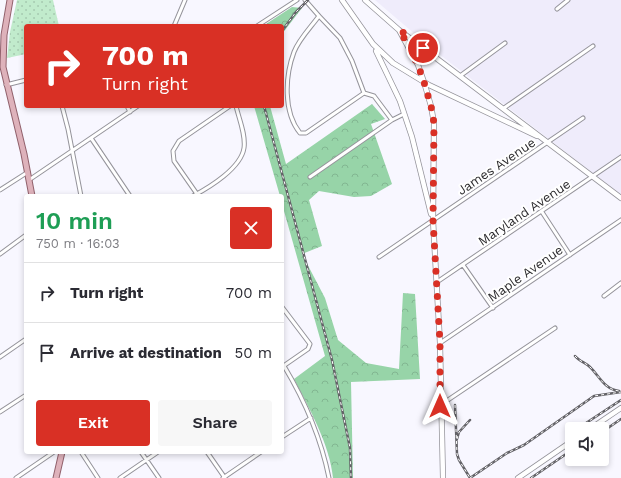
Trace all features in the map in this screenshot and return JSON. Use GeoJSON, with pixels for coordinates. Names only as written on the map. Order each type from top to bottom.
{"type":"FeatureCollection","features":[{"type":"Feature","properties":{"kind":"main road"},"geometry":{"type":"LineString","coordinates":[[10,0],[1,43],[4,82],[28,172],[32,194]]}},
{"type":"Feature","properties":{"kind":"main road"},"geometry":{"type":"LineString","coordinates":[[342,0],[373,44],[388,60],[424,82],[519,126],[549,142]]}},
{"type":"Feature","properties":{"kind":"main road"},"geometry":{"type":"LineString","coordinates":[[365,0],[400,30],[621,198]]}},
{"type":"Feature","properties":{"kind":"main road"},"geometry":{"type":"LineString","coordinates":[[400,30],[418,65],[431,106],[434,123],[433,220],[440,343],[440,406],[443,478]]}},
{"type":"Feature","properties":{"kind":"main road"},"geometry":{"type":"LineString","coordinates":[[373,44],[390,79],[416,149],[433,220]]}},
{"type":"Feature","properties":{"kind":"main road"},"geometry":{"type":"LineString","coordinates":[[600,422],[621,408]]}},
{"type":"Feature","properties":{"kind":"main road"},"geometry":{"type":"LineString","coordinates":[[518,478],[565,446]]}},
{"type":"Feature","properties":{"kind":"main road"},"geometry":{"type":"LineString","coordinates":[[56,478],[62,454]]}},
{"type":"Feature","properties":{"kind":"street"},"geometry":{"type":"LineString","coordinates":[[175,24],[185,0]]}},
{"type":"Feature","properties":{"kind":"street"},"geometry":{"type":"LineString","coordinates":[[261,24],[297,0]]}},
{"type":"Feature","properties":{"kind":"street"},"geometry":{"type":"LineString","coordinates":[[305,0],[340,38],[352,61],[364,93]]}},
{"type":"Feature","properties":{"kind":"street"},"geometry":{"type":"LineString","coordinates":[[557,9],[568,0]]}},
{"type":"Feature","properties":{"kind":"street"},"geometry":{"type":"LineString","coordinates":[[319,16],[294,52],[287,82],[294,125],[300,133],[306,133],[364,93]]}},
{"type":"Feature","properties":{"kind":"street"},"geometry":{"type":"LineString","coordinates":[[460,76],[505,43]]}},
{"type":"Feature","properties":{"kind":"street"},"geometry":{"type":"LineString","coordinates":[[504,108],[594,46]]}},
{"type":"Feature","properties":{"kind":"street"},"geometry":{"type":"LineString","coordinates":[[4,82],[24,80]]}},
{"type":"Feature","properties":{"kind":"street"},"geometry":{"type":"LineString","coordinates":[[364,93],[374,96],[392,120]]}},
{"type":"Feature","properties":{"kind":"street"},"geometry":{"type":"LineString","coordinates":[[62,108],[81,194]]}},
{"type":"Feature","properties":{"kind":"street"},"geometry":{"type":"LineString","coordinates":[[128,108],[130,112]]}},
{"type":"Feature","properties":{"kind":"street"},"geometry":{"type":"LineString","coordinates":[[29,180],[135,108]]}},
{"type":"Feature","properties":{"kind":"street"},"geometry":{"type":"LineString","coordinates":[[227,108],[179,141],[173,151],[174,161],[197,194],[231,170],[240,160],[244,149],[244,136],[237,108]]}},
{"type":"Feature","properties":{"kind":"street"},"geometry":{"type":"LineString","coordinates":[[310,177],[392,120],[404,114]]}},
{"type":"Feature","properties":{"kind":"street","name":"James Avenue"},"geometry":{"type":"LineString","coordinates":[[379,257],[583,118]]}},
{"type":"Feature","properties":{"kind":"street"},"geometry":{"type":"LineString","coordinates":[[91,138],[129,194]]}},
{"type":"Feature","properties":{"kind":"street","name":"Maryland Avenue"},"geometry":{"type":"LineString","coordinates":[[437,282],[621,157]]}},
{"type":"Feature","properties":{"kind":"street"},"geometry":{"type":"LineString","coordinates":[[0,190],[28,172]]}},
{"type":"Feature","properties":{"kind":"street"},"geometry":{"type":"LineString","coordinates":[[542,212],[570,255]]}},
{"type":"Feature","properties":{"kind":"street","name":"Maple Avenue"},"geometry":{"type":"LineString","coordinates":[[440,343],[621,220]]}},
{"type":"Feature","properties":{"kind":"street"},"geometry":{"type":"LineString","coordinates":[[0,254],[24,236]]}},
{"type":"Feature","properties":{"kind":"street"},"geometry":{"type":"LineString","coordinates":[[463,265],[493,308]]}},
{"type":"Feature","properties":{"kind":"street"},"geometry":{"type":"LineString","coordinates":[[604,296],[621,283]]}},
{"type":"Feature","properties":{"kind":"street"},"geometry":{"type":"LineString","coordinates":[[284,311],[310,344],[308,350],[284,365]]}},
{"type":"Feature","properties":{"kind":"street"},"geometry":{"type":"LineString","coordinates":[[440,406],[556,328]]}},
{"type":"Feature","properties":{"kind":"street"},"geometry":{"type":"LineString","coordinates":[[0,357],[24,341]]}},
{"type":"Feature","properties":{"kind":"street"},"geometry":{"type":"LineString","coordinates":[[284,368],[299,391],[311,418],[324,455],[329,478]]}},
{"type":"Feature","properties":{"kind":"street"},"geometry":{"type":"LineString","coordinates":[[0,412],[24,396]]}},
{"type":"Feature","properties":{"kind":"street"},"geometry":{"type":"LineString","coordinates":[[284,437],[311,418]]}},
{"type":"Feature","properties":{"kind":"street"},"geometry":{"type":"LineString","coordinates":[[16,478],[51,454]]}},
{"type":"Feature","properties":{"kind":"street"},"geometry":{"type":"LineString","coordinates":[[81,454],[98,478]]}},
{"type":"Feature","properties":{"kind":"street"},"geometry":{"type":"LineString","coordinates":[[142,454],[159,478]]}},
{"type":"Feature","properties":{"kind":"street"},"geometry":{"type":"LineString","coordinates":[[120,478],[155,454]]}},
{"type":"Feature","properties":{"kind":"street"},"geometry":{"type":"LineString","coordinates":[[208,454],[224,478],[258,454]]}},
{"type":"Feature","properties":{"kind":"shaded area"},"geometry":{"type":"Polygon","coordinates":[[[375,0],[621,0],[621,195],[430,47],[375,0]]]}},
{"type":"Feature","properties":{"kind":"green space"},"geometry":{"type":"Polygon","coordinates":[[[17,0],[53,0],[59,24],[24,24],[24,54],[7,58],[10,32],[17,0]]]}},
{"type":"Feature","properties":{"kind":"green space"},"geometry":{"type":"Polygon","coordinates":[[[292,7],[302,8],[284,31],[284,24],[266,24],[292,7]]]}},
{"type":"Feature","properties":{"kind":"green space"},"geometry":{"type":"Polygon","coordinates":[[[372,104],[385,119],[371,124],[392,184],[371,196],[354,197],[319,191],[309,200],[322,246],[302,254],[325,298],[338,340],[366,363],[399,369],[403,293],[415,294],[420,379],[351,382],[353,478],[333,478],[328,453],[323,440],[312,414],[294,379],[325,356],[284,211],[284,194],[279,194],[255,108],[271,108],[286,164],[372,104]]]}},
{"type":"Feature","properties":{"kind":"railway"},"geometry":{"type":"LineString","coordinates":[[284,28],[296,12],[308,0]]}},
{"type":"Feature","properties":{"kind":"railway"},"geometry":{"type":"LineString","coordinates":[[265,108],[332,360],[350,448],[351,478]]}},
{"type":"Feature","properties":{"kind":"railway"},"geometry":{"type":"LineString","coordinates":[[575,356],[587,364],[606,385],[619,391]]}},
{"type":"Feature","properties":{"kind":"railway"},"geometry":{"type":"LineString","coordinates":[[470,478],[507,453],[524,445],[594,396],[621,392]]}},
{"type":"Feature","properties":{"kind":"railway"},"geometry":{"type":"LineString","coordinates":[[588,422],[621,400]]}},
{"type":"Feature","properties":{"kind":"railway"},"geometry":{"type":"LineString","coordinates":[[455,405],[457,454],[470,478]]}},
{"type":"Feature","properties":{"kind":"railway"},"geometry":{"type":"LineString","coordinates":[[609,427],[621,419]]}},
{"type":"Feature","properties":{"kind":"railway"},"geometry":{"type":"LineString","coordinates":[[457,439],[459,432],[470,420]]}},
{"type":"Feature","properties":{"kind":"railway"},"geometry":{"type":"LineString","coordinates":[[531,478],[565,455]]}},
{"type":"Feature","properties":{"kind":"route"},"geometry":{"type":"LineString","coordinates":[[423,48],[400,30],[402,37],[418,65],[431,106],[434,123],[435,174],[433,220],[440,343],[440,406]]}}]}
